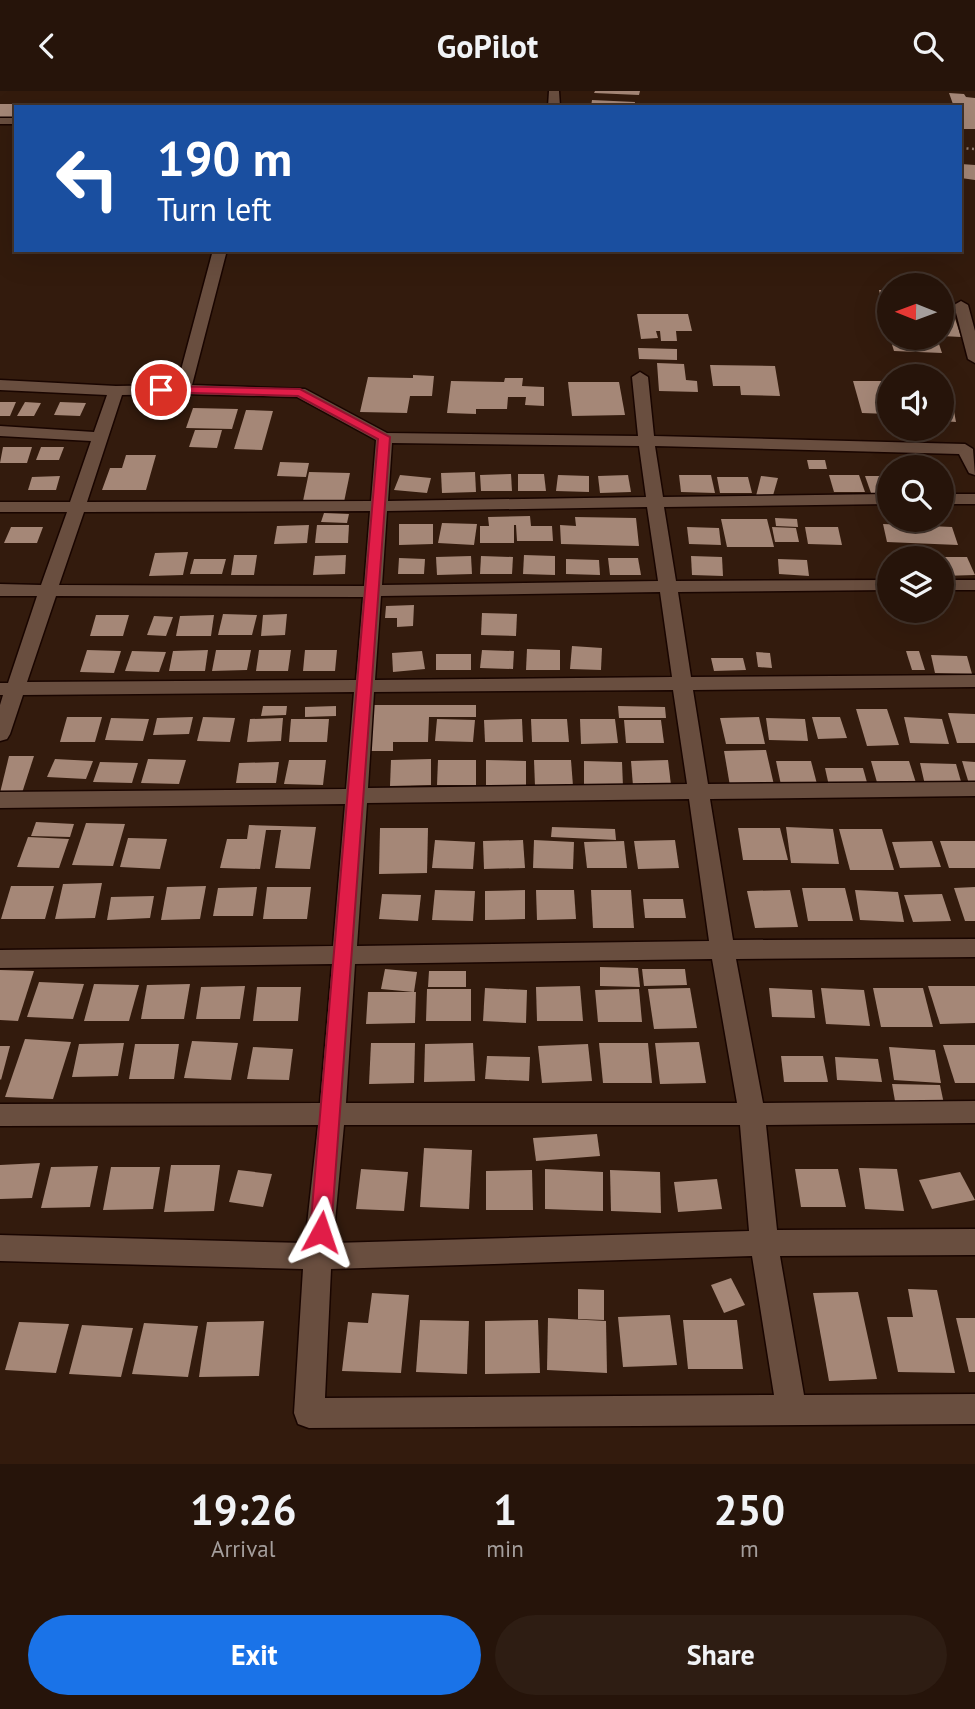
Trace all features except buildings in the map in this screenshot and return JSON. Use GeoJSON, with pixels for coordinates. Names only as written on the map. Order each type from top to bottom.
{"type":"FeatureCollection","features":[{"type":"Feature","properties":{"kind":"street"},"geometry":{"type":"LineString","coordinates":[[183,389],[219,252]]}},
{"type":"Feature","properties":{"kind":"street"},"geometry":{"type":"LineString","coordinates":[[961,305],[975,359]]}},
{"type":"Feature","properties":{"kind":"street"},"geometry":{"type":"LineString","coordinates":[[640,377],[646,441],[667,585],[722,948],[752,1116],[764,1243],[792,1411]]}},
{"type":"Feature","properties":{"kind":"street"},"geometry":{"type":"LineString","coordinates":[[0,385],[116,391],[183,389],[300,392],[384,437],[965,449]]}},
{"type":"Feature","properties":{"kind":"street"},"geometry":{"type":"LineString","coordinates":[[0,734],[7,690],[48,591],[116,391]]}},
{"type":"Feature","properties":{"kind":"street"},"geometry":{"type":"LineString","coordinates":[[0,431],[100,437]]}},
{"type":"Feature","properties":{"kind":"street"},"geometry":{"type":"LineString","coordinates":[[965,449],[975,434]]}},
{"type":"Feature","properties":{"kind":"street"},"geometry":{"type":"LineString","coordinates":[[384,437],[332,1112],[318,1256],[309,1413],[975,1409]]}},
{"type":"Feature","properties":{"kind":"street"},"geometry":{"type":"LineString","coordinates":[[965,449],[975,470]]}},
{"type":"Feature","properties":{"kind":"street"},"geometry":{"type":"LineString","coordinates":[[0,507],[76,509],[877,499]]}},
{"type":"Feature","properties":{"kind":"street"},"geometry":{"type":"LineString","coordinates":[[954,499],[975,499]]}},
{"type":"Feature","properties":{"kind":"street"},"geometry":{"type":"LineString","coordinates":[[0,590],[372,590],[877,585]]}},
{"type":"Feature","properties":{"kind":"street"},"geometry":{"type":"LineString","coordinates":[[954,585],[975,585]]}},
{"type":"Feature","properties":{"kind":"street"},"geometry":{"type":"LineString","coordinates":[[7,690],[364,688],[682,681],[975,681]]}},
{"type":"Feature","properties":{"kind":"street"},"geometry":{"type":"LineString","coordinates":[[0,800],[356,798],[698,790],[975,789]]}},
{"type":"Feature","properties":{"kind":"street"},"geometry":{"type":"LineString","coordinates":[[0,959],[344,957],[722,948],[975,948]]}},
{"type":"Feature","properties":{"kind":"street"},"geometry":{"type":"LineString","coordinates":[[0,1115],[332,1112],[752,1116],[975,1112]]}},
{"type":"Feature","properties":{"kind":"street"},"geometry":{"type":"LineString","coordinates":[[0,1248],[318,1256],[764,1243],[975,1242]]}},
{"type":"Feature","properties":{"kind":"route"},"geometry":{"type":"LineString","coordinates":[[161,390],[300,392],[384,437],[321,1232]]}}]}
